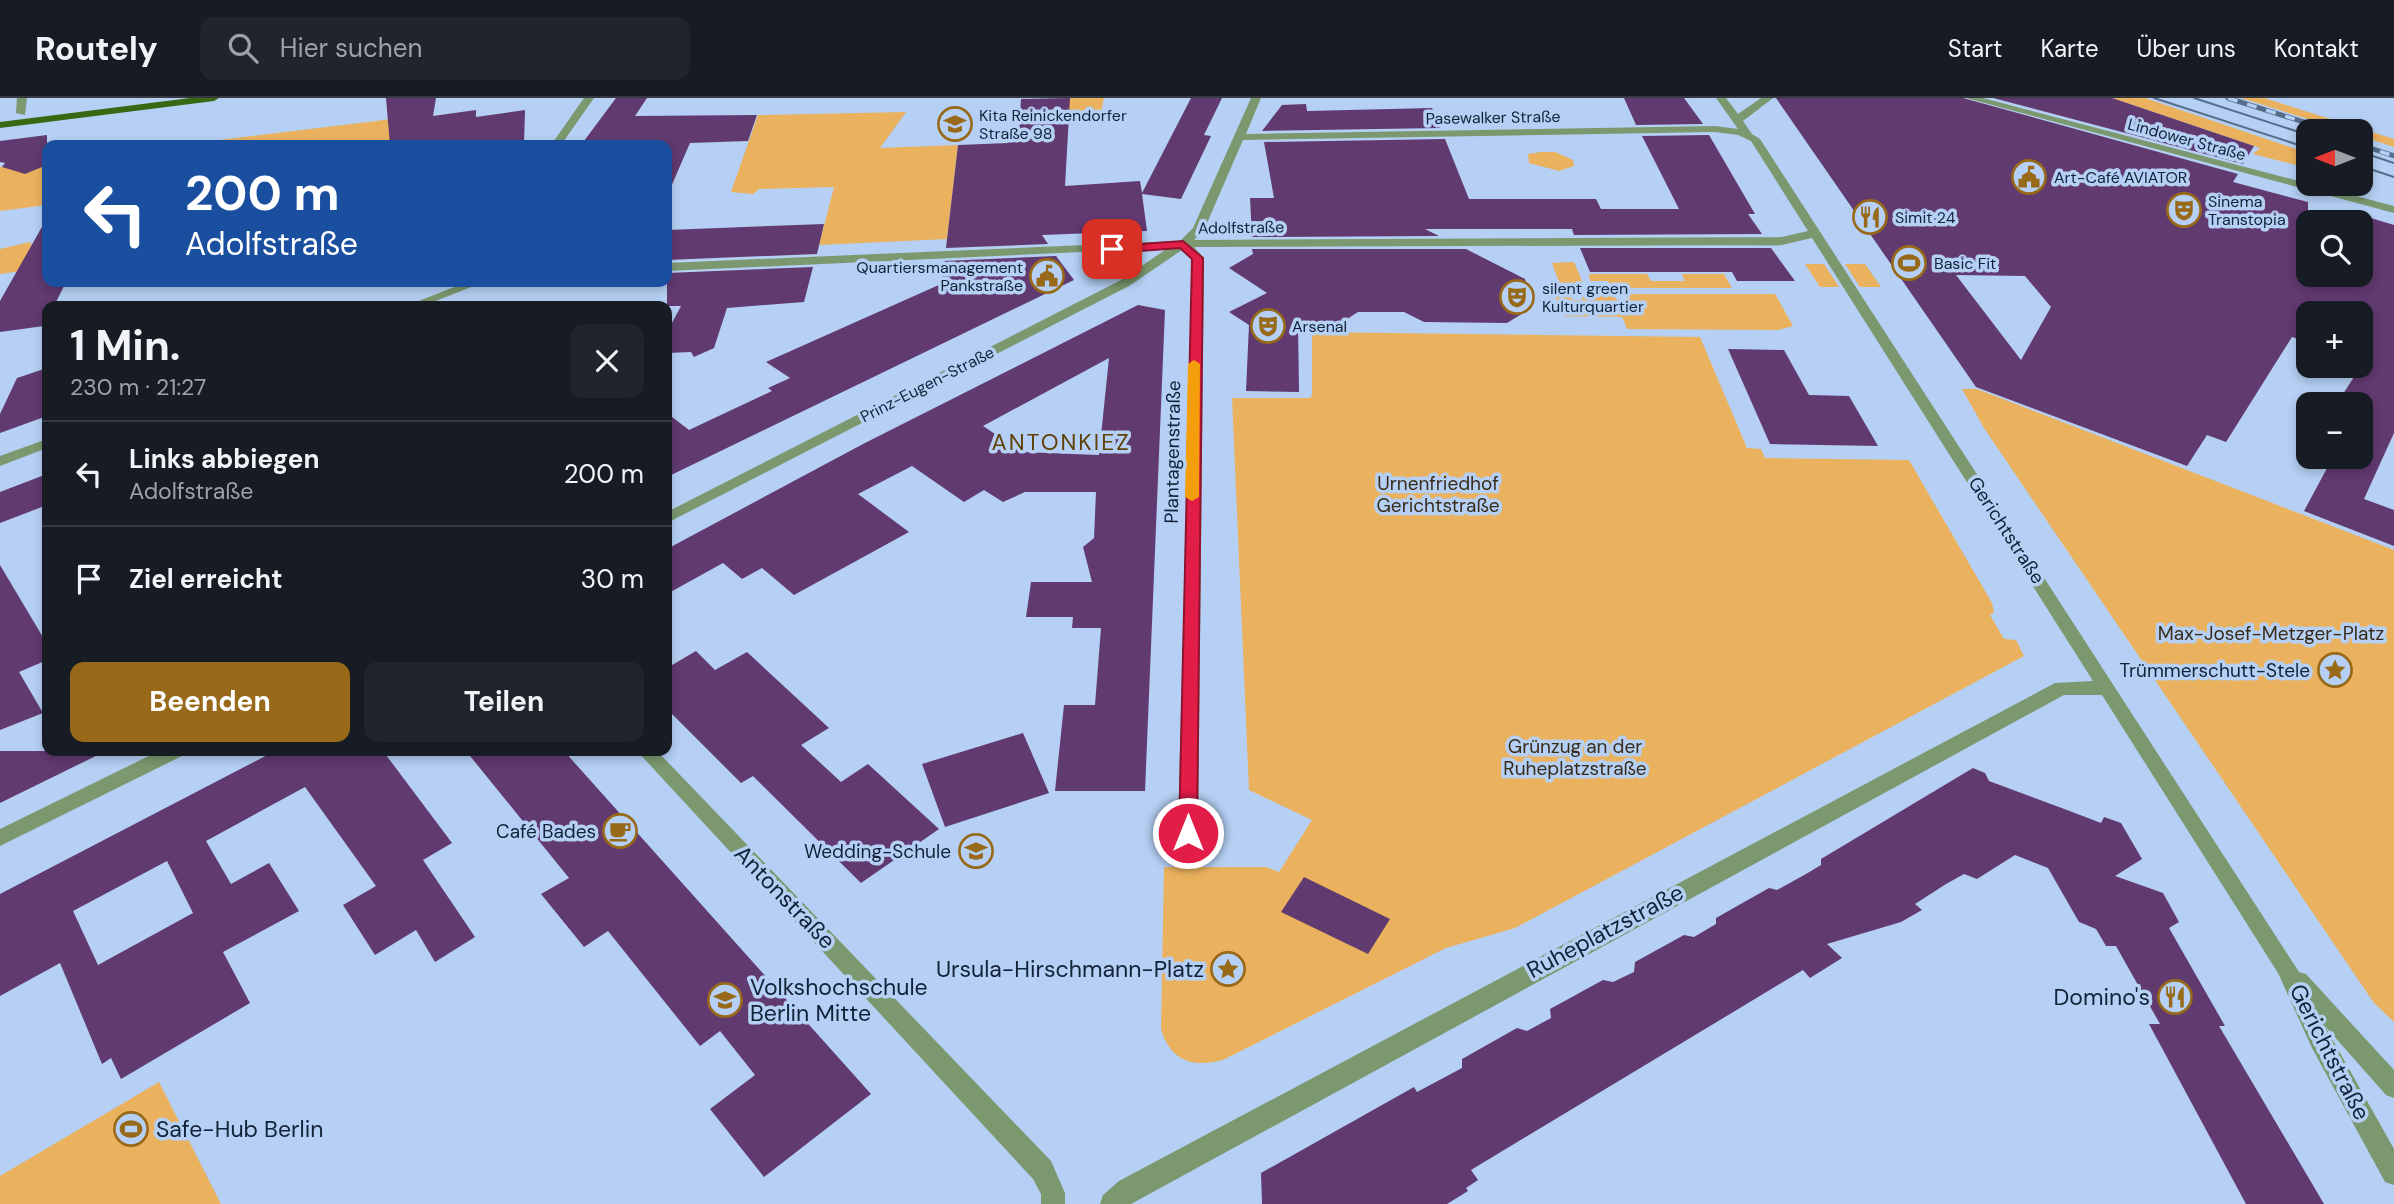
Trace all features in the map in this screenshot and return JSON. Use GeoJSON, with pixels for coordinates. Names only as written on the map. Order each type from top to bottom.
{"type":"FeatureCollection","features":[{"type":"Feature","properties":{"kind":"main road"},"geometry":{"type":"LineString","coordinates":[[0,115],[139,98]]}},
{"type":"Feature","properties":{"kind":"main road"},"geometry":{"type":"LineString","coordinates":[[0,124],[214,98]]}},
{"type":"Feature","properties":{"kind":"main road"},"geometry":{"type":"LineString","coordinates":[[13,123],[20,113]]}},
{"type":"Feature","properties":{"kind":"street"},"geometry":{"type":"LineString","coordinates":[[20,113],[22,98]]}},
{"type":"Feature","properties":{"kind":"street"},"geometry":{"type":"LineString","coordinates":[[560,140],[589,98]]}},
{"type":"Feature","properties":{"kind":"street"},"geometry":{"type":"LineString","coordinates":[[1183,244],[1198,230],[1256,98]]}},
{"type":"Feature","properties":{"kind":"street","name":"Gerichtstraße"},"geometry":{"type":"LineString","coordinates":[[1721,98],[1747,134],[1758,142],[2287,968],[2320,1041],[2394,1173]]}},
{"type":"Feature","properties":{"kind":"street"},"geometry":{"type":"LineString","coordinates":[[1737,120],[1768,98]]}},
{"type":"Feature","properties":{"kind":"street","name":"Lindower Straße"},"geometry":{"type":"LineString","coordinates":[[1971,98],[2394,210]]}},
{"type":"Feature","properties":{"kind":"street","name":"Pasewalker Straße"},"geometry":{"type":"LineString","coordinates":[[1238,137],[1715,129],[1747,134]]}},
{"type":"Feature","properties":{"kind":"street","name":"Adolfstraße"},"geometry":{"type":"LineString","coordinates":[[672,267],[1183,244],[1782,242],[1804,238],[1815,232]]}},
{"type":"Feature","properties":{"kind":"street","name":"Prinz-Eugen-Straße"},"geometry":{"type":"LineString","coordinates":[[672,515],[1125,283],[1183,244]]}},
{"type":"Feature","properties":{"kind":"street","name":"Plantagenstraße"},"geometry":{"type":"LineString","coordinates":[[1183,244],[1198,258],[1188,833]]}},
{"type":"Feature","properties":{"kind":"street"},"geometry":{"type":"LineString","coordinates":[[426,301],[464,287]]}},
{"type":"Feature","properties":{"kind":"street"},"geometry":{"type":"LineString","coordinates":[[0,461],[42,445]]}},
{"type":"Feature","properties":{"kind":"street","name":"Ruheplatzstraße"},"geometry":{"type":"LineString","coordinates":[[1112,1204],[1128,1190],[1453,1012],[2061,688],[2108,688]]}},
{"type":"Feature","properties":{"kind":"street"},"geometry":{"type":"LineString","coordinates":[[0,838],[165,756]]}},
{"type":"Feature","properties":{"kind":"street","name":"Antonstraße"},"geometry":{"type":"LineString","coordinates":[[651,756],[1042,1170],[1053,1193],[1053,1204]]}},
{"type":"Feature","properties":{"kind":"street","name":"Gerichtstraße"},"geometry":{"type":"LineString","coordinates":[[2287,968],[2394,1087]]}},
{"type":"Feature","properties":{"kind":"green space"},"geometry":{"type":"Polygon","coordinates":[[[1069,98],[1104,98],[1101,113],[1069,114],[1069,98]]]}},
{"type":"Feature","properties":{"kind":"green space"},"geometry":{"type":"Polygon","coordinates":[[[2112,98],[2145,98],[2296,149],[2296,165],[2253,154],[2260,148],[2112,98]]]}},
{"type":"Feature","properties":{"kind":"green space"},"geometry":{"type":"Polygon","coordinates":[[[2241,98],[2264,98],[2331,119],[2308,119],[2241,98]]]}},
{"type":"Feature","properties":{"kind":"green space"},"geometry":{"type":"Polygon","coordinates":[[[906,112],[880,148],[958,145],[947,239],[819,245],[834,187],[759,189],[753,194],[731,192],[758,115],[906,112]]]}},
{"type":"Feature","properties":{"kind":"green space"},"geometry":{"type":"Polygon","coordinates":[[[398,118],[393,140],[219,140],[398,118]]]}},
{"type":"Feature","properties":{"kind":"green space"},"geometry":{"type":"Polygon","coordinates":[[[2373,132],[2394,139],[2394,147],[2373,140],[2373,132]]]}},
{"type":"Feature","properties":{"kind":"green space"},"geometry":{"type":"Polygon","coordinates":[[[1555,152],[1573,160],[1574,166],[1559,171],[1529,163],[1528,154],[1555,152]]]}},
{"type":"Feature","properties":{"kind":"green space"},"geometry":{"type":"Polygon","coordinates":[[[42,162],[42,206],[0,211],[0,167],[42,162]]]}},
{"type":"Feature","properties":{"kind":"green space"},"geometry":{"type":"Polygon","coordinates":[[[30,242],[42,268],[0,274],[0,249],[30,242]]]}},
{"type":"Feature","properties":{"kind":"green space"},"geometry":{"type":"Polygon","coordinates":[[[1574,262],[1585,288],[1560,285],[1552,263],[1574,262]]]}},
{"type":"Feature","properties":{"kind":"green space"},"geometry":{"type":"Polygon","coordinates":[[[1805,264],[1824,264],[1839,287],[1820,287],[1805,264]]]}},
{"type":"Feature","properties":{"kind":"green space"},"geometry":{"type":"Polygon","coordinates":[[[1845,264],[1865,264],[1881,287],[1860,287],[1845,264]]]}},
{"type":"Feature","properties":{"kind":"green space"},"geometry":{"type":"Polygon","coordinates":[[[1589,274],[1647,274],[1651,281],[1685,281],[1682,274],[1724,274],[1732,288],[1593,288],[1611,286],[1608,281],[1590,281],[1589,274]]]}},
{"type":"Feature","properties":{"kind":"green space"},"geometry":{"type":"Polygon","coordinates":[[[1554,294],[1570,294],[1572,300],[1583,300],[1581,294],[1614,294],[1617,300],[1627,300],[1625,294],[1775,294],[1793,326],[1778,330],[1627,329],[1622,317],[1564,316],[1554,294]]]}},
{"type":"Feature","properties":{"kind":"green space","name":"Urnenfriedhof Gerichtstraße"},"geometry":{"type":"Polygon","coordinates":[[[1312,332],[1700,337],[1747,448],[1761,449],[1765,458],[1909,460],[1992,603],[1994,612],[1990,615],[2004,639],[2016,640],[2024,656],[1515,928],[1446,948],[1223,1060],[1202,1063],[1184,1060],[1170,1048],[1161,1029],[1164,867],[1266,867],[1279,872],[1312,820],[1249,790],[1232,398],[1310,398],[1312,332]]]}},
{"type":"Feature","properties":{"kind":"green space","name":"Max-Josef-Metzger-Platz"},"geometry":{"type":"Polygon","coordinates":[[[1962,389],[1977,389],[2394,550],[2394,1022],[2374,1003],[1984,428],[1962,389]]]}},
{"type":"Feature","properties":{"kind":"green space","name":"Safe-Hub Berlin"},"geometry":{"type":"Polygon","coordinates":[[[159,1082],[221,1204],[0,1204],[0,1176],[159,1082]]]}},
{"type":"Feature","properties":{"kind":"building"},"geometry":{"type":"Polygon","coordinates":[[[386,98],[436,98],[433,116],[476,110],[476,117],[525,110],[524,140],[390,140],[386,98]]]}},
{"type":"Feature","properties":{"kind":"building"},"geometry":{"type":"Polygon","coordinates":[[[616,98],[647,98],[635,116],[757,115],[748,141],[690,143],[672,184],[672,140],[585,140],[616,98]]]}},
{"type":"Feature","properties":{"kind":"building"},"geometry":{"type":"Polygon","coordinates":[[[1070,98],[1065,186],[1140,181],[1142,193],[1191,98],[1222,98],[1204,135],[1211,136],[1181,199],[1142,194],[1147,231],[1042,235],[1048,244],[946,248],[958,145],[1008,143],[1009,136],[1019,136],[1021,99],[1070,98]]]}},
{"type":"Feature","properties":{"kind":"building"},"geometry":{"type":"Polygon","coordinates":[[[1624,98],[1684,98],[1703,124],[1636,125],[1624,98]]]}},
{"type":"Feature","properties":{"kind":"building"},"geometry":{"type":"Polygon","coordinates":[[[1776,98],[1963,98],[2238,174],[2233,182],[2308,202],[2308,210],[2296,210],[2296,287],[2373,287],[2373,219],[2394,225],[2394,433],[2364,499],[2394,510],[2394,546],[2304,511],[2327,469],[2373,469],[2373,392],[2344,392],[2353,378],[2373,378],[2373,301],[2296,301],[2296,338],[2292,337],[2226,442],[2207,435],[2187,466],[1976,387],[1776,98]],[[1956,275],[2021,360],[2051,307],[2025,276],[1956,275]]]}},
{"type":"Feature","properties":{"kind":"building"},"geometry":{"type":"Polygon","coordinates":[[[1993,98],[2112,98],[2254,146],[2243,164],[1993,98]]]}},
{"type":"Feature","properties":{"kind":"building"},"geometry":{"type":"Polygon","coordinates":[[[1306,104],[1307,111],[1432,108],[1440,128],[1262,131],[1282,105],[1306,104]]]}},
{"type":"Feature","properties":{"kind":"building"},"geometry":{"type":"Polygon","coordinates":[[[47,135],[47,140],[42,140],[42,167],[25,174],[2,167],[5,163],[0,162],[0,141],[47,135]]]}},
{"type":"Feature","properties":{"kind":"building"},"geometry":{"type":"Polygon","coordinates":[[[1709,135],[1755,214],[1748,214],[1762,234],[1574,235],[1572,229],[1425,229],[1439,236],[1252,237],[1250,198],[1274,198],[1264,142],[1445,139],[1469,199],[1596,199],[1601,209],[1679,209],[1642,136],[1709,135]]]}},
{"type":"Feature","properties":{"kind":"building"},"geometry":{"type":"Polygon","coordinates":[[[824,224],[817,254],[672,260],[672,230],[824,224]]]}},
{"type":"Feature","properties":{"kind":"building"},"geometry":{"type":"Polygon","coordinates":[[[42,227],[42,287],[64,287],[56,301],[42,301],[42,326],[0,332],[0,301],[42,227]]]}},
{"type":"Feature","properties":{"kind":"building"},"geometry":{"type":"Polygon","coordinates":[[[1580,248],[1771,248],[1795,281],[1737,281],[1732,272],[1590,272],[1580,248]]]}},
{"type":"Feature","properties":{"kind":"building"},"geometry":{"type":"Polygon","coordinates":[[[1252,249],[1466,249],[1525,279],[1532,304],[1531,308],[1507,323],[1424,322],[1404,312],[1358,312],[1341,323],[1298,322],[1299,392],[1246,391],[1249,325],[1229,312],[1267,293],[1229,268],[1253,254],[1252,249]]]}},
{"type":"Feature","properties":{"kind":"building"},"geometry":{"type":"Polygon","coordinates":[[[1056,256],[1074,280],[672,475],[672,417],[689,430],[772,391],[768,388],[790,378],[766,362],[941,284],[944,261],[1056,256]]]}},
{"type":"Feature","properties":{"kind":"building"},"geometry":{"type":"Polygon","coordinates":[[[813,267],[804,302],[727,308],[714,348],[694,357],[691,352],[672,353],[672,323],[681,306],[672,306],[672,301],[667,301],[667,287],[672,287],[672,273],[813,267]]]}},
{"type":"Feature","properties":{"kind":"building"},"geometry":{"type":"Polygon","coordinates":[[[1138,305],[1165,310],[1145,791],[1055,791],[1064,705],[1095,705],[1101,628],[1072,628],[1073,617],[1026,617],[1031,582],[1092,582],[1083,547],[1094,538],[1096,492],[1025,492],[1003,502],[984,490],[964,502],[912,466],[858,494],[909,532],[794,595],[762,568],[742,579],[723,563],[672,591],[672,546],[863,444],[1138,305]],[[1109,358],[983,426],[1022,452],[1099,455],[1109,358]]]}},
{"type":"Feature","properties":{"kind":"building"},"geometry":{"type":"Polygon","coordinates":[[[1728,349],[1784,350],[1809,395],[1849,396],[1878,446],[1770,444],[1728,349]]]}},
{"type":"Feature","properties":{"kind":"building"},"geometry":{"type":"Polygon","coordinates":[[[42,370],[42,418],[0,433],[0,414],[17,378],[42,370]]]}},
{"type":"Feature","properties":{"kind":"building"},"geometry":{"type":"Polygon","coordinates":[[[42,476],[42,507],[0,523],[0,492],[42,476]]]}},
{"type":"Feature","properties":{"kind":"building"},"geometry":{"type":"Polygon","coordinates":[[[0,565],[42,636],[42,662],[19,672],[42,713],[0,730],[0,565]]]}},
{"type":"Feature","properties":{"kind":"building"},"geometry":{"type":"Polygon","coordinates":[[[696,651],[715,670],[747,652],[829,728],[801,745],[841,782],[868,764],[939,829],[861,883],[753,776],[741,783],[672,714],[672,665],[696,651]]]}},
{"type":"Feature","properties":{"kind":"building"},"geometry":{"type":"Polygon","coordinates":[[[1023,733],[1049,793],[945,827],[922,764],[1023,733]]]}},
{"type":"Feature","properties":{"kind":"building"},"geometry":{"type":"Polygon","coordinates":[[[0,751],[42,751],[42,756],[96,756],[0,803],[0,751]]]}},
{"type":"Feature","properties":{"kind":"building"},"geometry":{"type":"Polygon","coordinates":[[[265,756],[387,756],[452,843],[423,860],[475,937],[435,962],[416,930],[375,955],[343,905],[376,886],[305,787],[206,841],[231,884],[269,863],[299,911],[223,952],[250,1003],[121,1079],[111,1058],[102,1064],[60,963],[0,996],[0,894],[265,756]],[[167,861],[73,911],[98,965],[193,913],[167,861]]]}},
{"type":"Feature","properties":{"kind":"building","name":"Volkshochschule Berlin Mitte"},"geometry":{"type":"Polygon","coordinates":[[[470,756],[568,756],[871,1094],[764,1177],[710,1109],[755,1075],[720,1031],[700,1046],[608,931],[584,947],[541,894],[569,878],[470,756]]]}},
{"type":"Feature","properties":{"kind":"building"},"geometry":{"type":"Polygon","coordinates":[[[1973,768],[1985,773],[1989,781],[2101,823],[2104,817],[2121,823],[2142,859],[2115,876],[2163,893],[2179,922],[2169,928],[2225,1026],[2219,1026],[2324,1204],[2246,1204],[2149,1024],[2160,1024],[2116,946],[2106,946],[2096,929],[2079,922],[2048,868],[2015,855],[1977,879],[1964,874],[1946,884],[1915,904],[1922,910],[1901,922],[1827,944],[1842,958],[1810,978],[1803,970],[1471,1170],[1478,1180],[1466,1188],[1468,1191],[1447,1204],[1262,1204],[1261,1173],[1414,1087],[1417,1092],[1462,1068],[1462,1059],[1517,1028],[1527,1031],[1551,1018],[1550,1009],[1603,980],[1613,982],[1634,972],[1635,962],[1684,935],[1694,937],[1716,924],[1716,918],[1769,888],[1777,890],[1806,874],[1821,865],[1821,859],[1973,768]]]}},
{"type":"Feature","properties":{"kind":"building"},"geometry":{"type":"Polygon","coordinates":[[[1304,877],[1390,919],[1368,954],[1281,912],[1304,877]]]}},
{"type":"Feature","properties":{"kind":"tram line"},"geometry":{"type":"LineString","coordinates":[[2154,98],[2296,144]]}},
{"type":"Feature","properties":{"kind":"tram line"},"geometry":{"type":"LineString","coordinates":[[2194,98],[2296,131]]}},
{"type":"Feature","properties":{"kind":"tram line"},"geometry":{"type":"LineString","coordinates":[[2373,156],[2394,163]]}},
{"type":"Feature","properties":{"kind":"tram line"},"geometry":{"type":"LineString","coordinates":[[2373,170],[2394,177]]}},
{"type":"Feature","properties":{"kind":"railway"},"geometry":{"type":"LineString","coordinates":[[2228,98],[2296,120]]}},
{"type":"Feature","properties":{"kind":"railway"},"geometry":{"type":"LineString","coordinates":[[2373,149],[2394,156]]}},
{"type":"Feature","properties":{"kind":"slow traffic"},"geometry":{"type":"LineString","coordinates":[[1192,497],[1194,364]]}},
{"type":"Feature","properties":{"kind":"place","name":"Kita Reinickendorfer Straße 98"},"geometry":{"type":"Point","coordinates":[955,124]}},
{"type":"Feature","properties":{"kind":"place","name":"Art-Café AVIATOR"},"geometry":{"type":"Point","coordinates":[2029,177]}},
{"type":"Feature","properties":{"kind":"place","name":"Sinema Transtopia"},"geometry":{"type":"Point","coordinates":[2184,210]}},
{"type":"Feature","properties":{"kind":"place","name":"Simit 24"},"geometry":{"type":"Point","coordinates":[1870,217]}},
{"type":"Feature","properties":{"kind":"place","name":"Basic Fit"},"geometry":{"type":"Point","coordinates":[1909,263]}},
{"type":"Feature","properties":{"kind":"place","name":"Quartiersmanagement Pankstraße"},"geometry":{"type":"Point","coordinates":[1047,276]}},
{"type":"Feature","properties":{"kind":"place","name":"silent green Kulturquartier"},"geometry":{"type":"Point","coordinates":[1517,297]}},
{"type":"Feature","properties":{"kind":"place","name":"Arsenal"},"geometry":{"type":"Point","coordinates":[1268,326]}},
{"type":"Feature","properties":{"kind":"place","name":"Trümmerschutt-Stele"},"geometry":{"type":"Point","coordinates":[2335,670]}},
{"type":"Feature","properties":{"kind":"place","name":"Café Bades"},"geometry":{"type":"Point","coordinates":[620,831]}},
{"type":"Feature","properties":{"kind":"place","name":"Wedding-Schule"},"geometry":{"type":"Point","coordinates":[976,851]}},
{"type":"Feature","properties":{"kind":"place","name":"Ursula-Hirschmann-Platz"},"geometry":{"type":"Point","coordinates":[1228,969]}},
{"type":"Feature","properties":{"kind":"place","name":"Domino's"},"geometry":{"type":"Point","coordinates":[2175,997]}},
{"type":"Feature","properties":{"kind":"place","name":"Volkshochschule Berlin Mitte"},"geometry":{"type":"Point","coordinates":[725,1000]}},
{"type":"Feature","properties":{"kind":"place","name":"Safe-Hub Berlin"},"geometry":{"type":"Point","coordinates":[131,1129]}},
{"type":"Feature","properties":{"kind":"district","name":"ANTONKIEZ"},"geometry":{"type":"Point","coordinates":[1061,442]}},
{"type":"Feature","properties":{"kind":"route"},"geometry":{"type":"LineString","coordinates":[[1112,249],[1183,244],[1198,258],[1195,281],[1188,833]]}},
{"type":"Feature","properties":{"kind":"park label","name":"Grünzug an der Ruheplatzstraße"},"geometry":{"type":"Point","coordinates":[1575,757]}}]}
